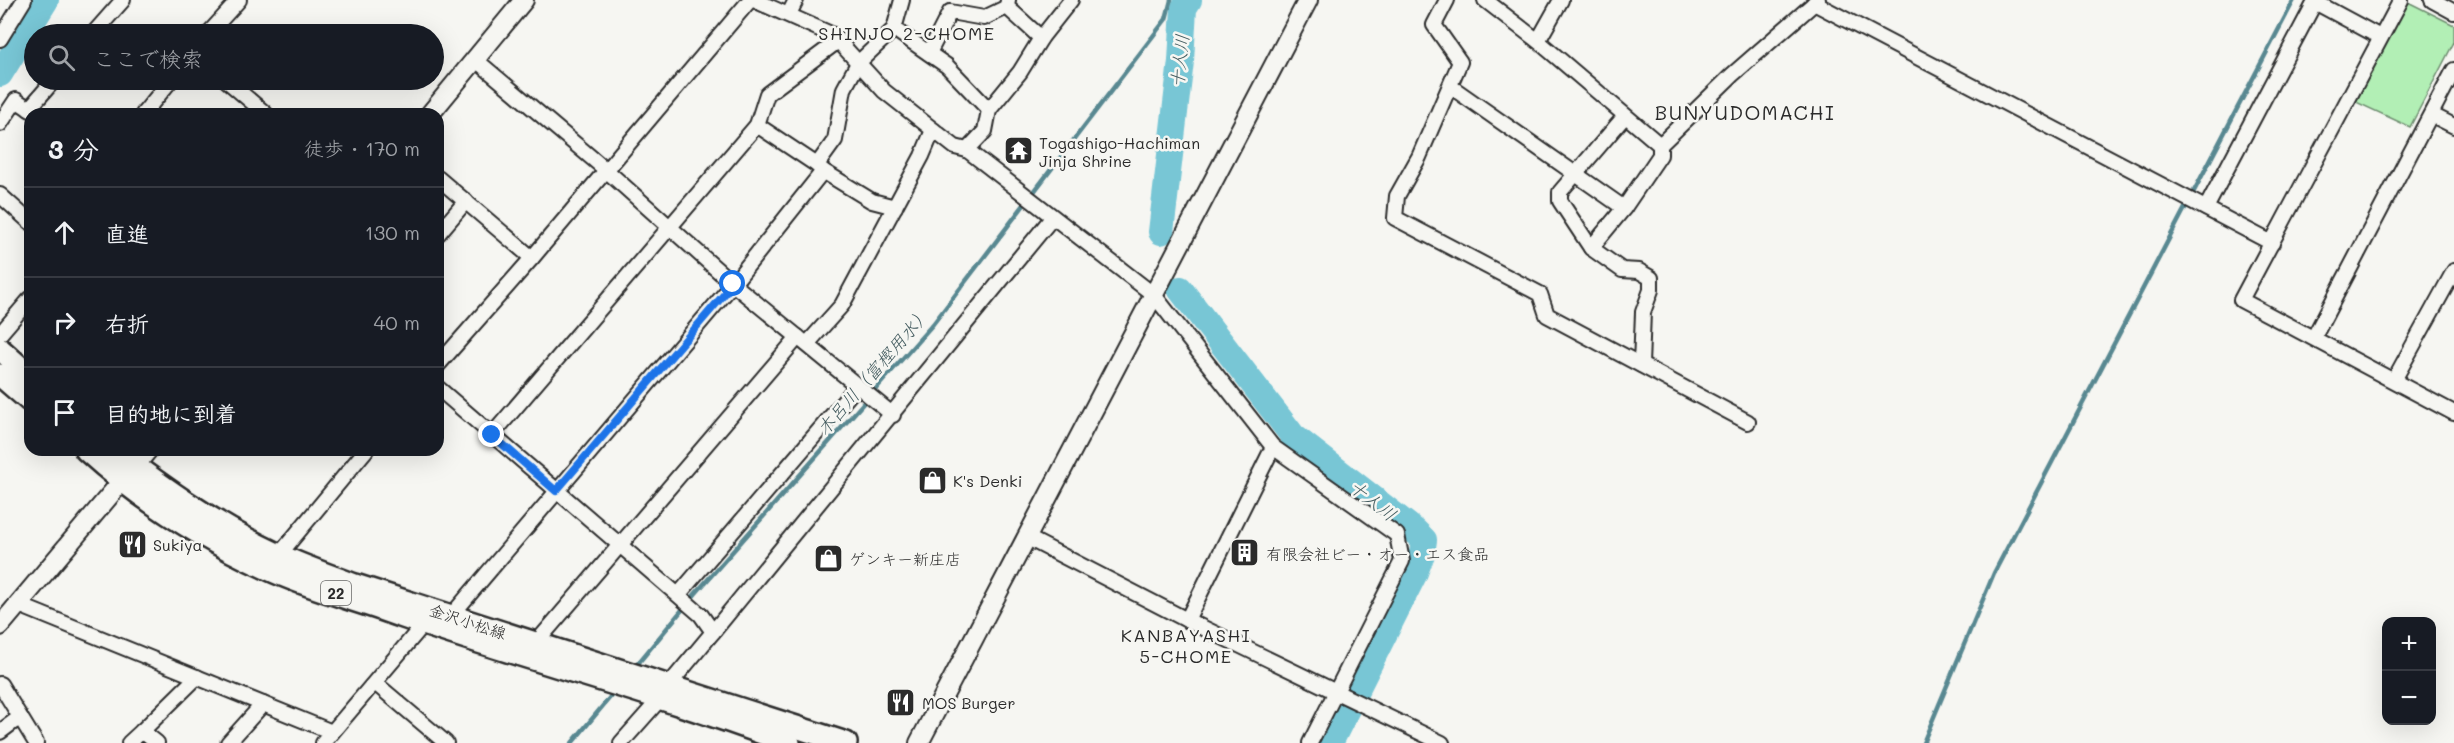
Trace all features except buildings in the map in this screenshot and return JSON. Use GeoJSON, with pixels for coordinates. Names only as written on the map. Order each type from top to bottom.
{"type":"FeatureCollection","features":[{"type":"Feature","properties":{"kind":"main road"},"geometry":{"type":"LineString","coordinates":[[0,349],[24,371]]}},
{"type":"Feature","properties":{"kind":"main road"},"geometry":{"type":"LineString","coordinates":[[0,375],[24,396]]}},
{"type":"Feature","properties":{"kind":"main road","name":"金沢小松線"},"geometry":{"type":"LineString","coordinates":[[104,456],[135,466],[179,521],[269,570],[423,625],[626,680]]}},
{"type":"Feature","properties":{"kind":"main road","name":"金沢小松線"},"geometry":{"type":"LineString","coordinates":[[122,456],[242,536],[279,555],[355,585],[536,643],[789,743]]}},
{"type":"Feature","properties":{"kind":"main road","name":"金沢小松線"},"geometry":{"type":"LineString","coordinates":[[664,693],[846,743]]}},
{"type":"Feature","properties":{"kind":"street"},"geometry":{"type":"LineString","coordinates":[[0,39],[24,0]]}},
{"type":"Feature","properties":{"kind":"street"},"geometry":{"type":"LineString","coordinates":[[102,24],[123,0]]}},
{"type":"Feature","properties":{"kind":"street"},"geometry":{"type":"LineString","coordinates":[[217,24],[239,0]]}},
{"type":"Feature","properties":{"kind":"street"},"geometry":{"type":"LineString","coordinates":[[435,108],[524,0]]}},
{"type":"Feature","properties":{"kind":"street"},"geometry":{"type":"LineString","coordinates":[[444,358],[752,0],[789,14],[833,35],[884,91],[955,147],[967,150],[1154,295],[1273,447],[1398,535],[1402,561],[1341,692],[1310,743]]}},
{"type":"Feature","properties":{"kind":"street"},"geometry":{"type":"LineString","coordinates":[[789,14],[796,0]]}},
{"type":"Feature","properties":{"kind":"street"},"geometry":{"type":"LineString","coordinates":[[451,616],[733,284],[820,168],[835,140],[844,89],[858,63],[894,29],[902,0]]}},
{"type":"Feature","properties":{"kind":"street"},"geometry":{"type":"LineString","coordinates":[[967,150],[985,131],[989,110],[1020,72],[1041,38],[1071,0]]}},
{"type":"Feature","properties":{"kind":"street"},"geometry":{"type":"LineString","coordinates":[[919,743],[1308,0]]}},
{"type":"Feature","properties":{"kind":"street"},"geometry":{"type":"LineString","coordinates":[[1447,0],[1434,25],[1460,62],[1419,157],[1397,196],[1395,218],[1540,294],[1547,315],[1748,422]]}},
{"type":"Feature","properties":{"kind":"street"},"geometry":{"type":"LineString","coordinates":[[1485,0],[1538,41],[1660,145]]}},
{"type":"Feature","properties":{"kind":"street"},"geometry":{"type":"LineString","coordinates":[[1538,41],[1561,0]]}},
{"type":"Feature","properties":{"kind":"street"},"geometry":{"type":"LineString","coordinates":[[2402,0],[2241,300],[2454,413]]}},
{"type":"Feature","properties":{"kind":"street"},"geometry":{"type":"LineString","coordinates":[[2432,0],[2454,12]]}},
{"type":"Feature","properties":{"kind":"street"},"geometry":{"type":"LineString","coordinates":[[2203,206],[2315,1],[2380,38]]}},
{"type":"Feature","properties":{"kind":"street"},"geometry":{"type":"LineString","coordinates":[[1591,248],[1624,208],[1660,154],[1660,145],[1732,75],[1816,2],[2272,243]]}},
{"type":"Feature","properties":{"kind":"street"},"geometry":{"type":"LineString","coordinates":[[929,53],[950,12],[984,18],[1007,3],[1041,38]]}},
{"type":"Feature","properties":{"kind":"street"},"geometry":{"type":"LineString","coordinates":[[894,29],[947,66],[989,110]]}},
{"type":"Feature","properties":{"kind":"street"},"geometry":{"type":"LineString","coordinates":[[492,435],[757,125],[767,94],[838,41]]}},
{"type":"Feature","properties":{"kind":"street"},"geometry":{"type":"LineString","coordinates":[[476,60],[606,170],[733,284],[893,415]]}},
{"type":"Feature","properties":{"kind":"street"},"geometry":{"type":"LineString","coordinates":[[2314,337],[2454,70]]}},
{"type":"Feature","properties":{"kind":"street"},"geometry":{"type":"LineString","coordinates":[[1450,86],[1624,208]]}},
{"type":"Feature","properties":{"kind":"street"},"geometry":{"type":"LineString","coordinates":[[35,108],[47,90]]}},
{"type":"Feature","properties":{"kind":"street"},"geometry":{"type":"LineString","coordinates":[[148,108],[163,90]]}},
{"type":"Feature","properties":{"kind":"street"},"geometry":{"type":"LineString","coordinates":[[237,90],[257,108]]}},
{"type":"Feature","properties":{"kind":"street"},"geometry":{"type":"LineString","coordinates":[[0,124],[16,100],[28,108]]}},
{"type":"Feature","properties":{"kind":"street"},"geometry":{"type":"LineString","coordinates":[[2432,115],[2454,126]]}},
{"type":"Feature","properties":{"kind":"street"},"geometry":{"type":"LineString","coordinates":[[1624,116],[1575,172],[1560,192],[1560,201],[1591,248],[1622,270],[1639,271],[1652,278],[1643,312],[1641,365]]}},
{"type":"Feature","properties":{"kind":"street"},"geometry":{"type":"LineString","coordinates":[[757,125],[872,201],[895,207]]}},
{"type":"Feature","properties":{"kind":"street"},"geometry":{"type":"LineString","coordinates":[[536,643],[619,544],[803,340],[842,305],[922,156],[933,130]]}},
{"type":"Feature","properties":{"kind":"street"},"geometry":{"type":"LineString","coordinates":[[444,183],[532,258]]}},
{"type":"Feature","properties":{"kind":"street"},"geometry":{"type":"LineString","coordinates":[[0,195],[24,217]]}},
{"type":"Feature","properties":{"kind":"street"},"geometry":{"type":"LineString","coordinates":[[444,227],[466,201]]}},
{"type":"Feature","properties":{"kind":"street"},"geometry":{"type":"LineString","coordinates":[[621,743],[893,415],[1052,218]]}},
{"type":"Feature","properties":{"kind":"street"},"geometry":{"type":"LineString","coordinates":[[2394,380],[2454,271]]}},
{"type":"Feature","properties":{"kind":"street"},"geometry":{"type":"LineString","coordinates":[[0,334],[24,306]]}},
{"type":"Feature","properties":{"kind":"street"},"geometry":{"type":"LineString","coordinates":[[682,597],[861,389]]}},
{"type":"Feature","properties":{"kind":"street"},"geometry":{"type":"LineString","coordinates":[[444,393],[682,597],[698,612],[713,632]]}},
{"type":"Feature","properties":{"kind":"street"},"geometry":{"type":"LineString","coordinates":[[1188,620],[1273,447]]}},
{"type":"Feature","properties":{"kind":"street"},"geometry":{"type":"LineString","coordinates":[[279,555],[361,456]]}},
{"type":"Feature","properties":{"kind":"street"},"geometry":{"type":"LineString","coordinates":[[0,626],[135,466]]}},
{"type":"Feature","properties":{"kind":"street"},"geometry":{"type":"LineString","coordinates":[[1028,538],[1188,620],[1443,743]]}},
{"type":"Feature","properties":{"kind":"street"},"geometry":{"type":"LineString","coordinates":[[19,605],[332,732]]}},
{"type":"Feature","properties":{"kind":"street"},"geometry":{"type":"LineString","coordinates":[[323,743],[423,625]]}},
{"type":"Feature","properties":{"kind":"street"},"geometry":{"type":"LineString","coordinates":[[129,743],[197,677]]}},
{"type":"Feature","properties":{"kind":"street"},"geometry":{"type":"LineString","coordinates":[[375,683],[445,743]]}},
{"type":"Feature","properties":{"kind":"street"},"geometry":{"type":"LineString","coordinates":[[0,684],[36,743]]}},
{"type":"Feature","properties":{"kind":"street"},"geometry":{"type":"LineString","coordinates":[[228,743],[263,704]]}},
{"type":"Feature","properties":{"kind":"street"},"geometry":{"type":"LineString","coordinates":[[0,732],[20,717]]}},
{"type":"Feature","properties":{"kind":"street"},"geometry":{"type":"LineString","coordinates":[[142,730],[157,743]]}},
{"type":"Feature","properties":{"kind":"green space"},"geometry":{"type":"Polygon","coordinates":[[[2408,2],[2454,25],[2454,42],[2410,127],[2356,102],[2408,2]]]}},
{"type":"Feature","properties":{"kind":"waterway"},"geometry":{"type":"LineString","coordinates":[[31,24],[46,0]]}},
{"type":"Feature","properties":{"kind":"waterway","name":"木呂川（富樫用水）"},"geometry":{"type":"LineString","coordinates":[[635,667],[696,593],[933,324],[1166,19],[1171,0]]}},
{"type":"Feature","properties":{"kind":"waterway","name":"十人川"},"geometry":{"type":"LineString","coordinates":[[1161,232],[1181,61],[1184,8],[1189,0]]}},
{"type":"Feature","properties":{"kind":"waterway"},"geometry":{"type":"LineString","coordinates":[[1923,743],[1994,573],[2294,0]]}},
{"type":"Feature","properties":{"kind":"waterway"},"geometry":{"type":"LineString","coordinates":[[0,74],[24,35]]}},
{"type":"Feature","properties":{"kind":"waterway","name":"十人川"},"geometry":{"type":"LineString","coordinates":[[1180,289],[1293,436],[1424,540],[1422,554],[1414,575],[1330,743]]}},
{"type":"Feature","properties":{"kind":"waterway","name":"木呂川（富樫用水）"},"geometry":{"type":"LineString","coordinates":[[572,743],[616,690]]}},
{"type":"Feature","properties":{"kind":"place","name":"Togashigo-Hachiman Jinja Shrine"},"geometry":{"type":"Point","coordinates":[1018,151]}},
{"type":"Feature","properties":{"kind":"place","name":"K's Denki"},"geometry":{"type":"Point","coordinates":[932,480]}},
{"type":"Feature","properties":{"kind":"place","name":"Sukiya"},"geometry":{"type":"Point","coordinates":[132,544]}},
{"type":"Feature","properties":{"kind":"place","name":"有限会社ビー・オー・エス食品"},"geometry":{"type":"Point","coordinates":[1245,553]}},
{"type":"Feature","properties":{"kind":"place","name":"ゲンキー新庄店"},"geometry":{"type":"Point","coordinates":[828,558]}},
{"type":"Feature","properties":{"kind":"place","name":"MOS Burger"},"geometry":{"type":"Point","coordinates":[901,702]}},
{"type":"Feature","properties":{"kind":"district","name":"SHINJO 2-CHOME"},"geometry":{"type":"Point","coordinates":[907,33]}},
{"type":"Feature","properties":{"kind":"district","name":"BUNYUDOMACHI"},"geometry":{"type":"Point","coordinates":[1745,112]}},
{"type":"Feature","properties":{"kind":"district","name":"KANBAYASHI 5-CHOME"},"geometry":{"type":"Point","coordinates":[1186,645]}},
{"type":"Feature","properties":{"kind":"route"},"geometry":{"type":"LineString","coordinates":[[492,435],[556,491],[733,284]]}}]}
